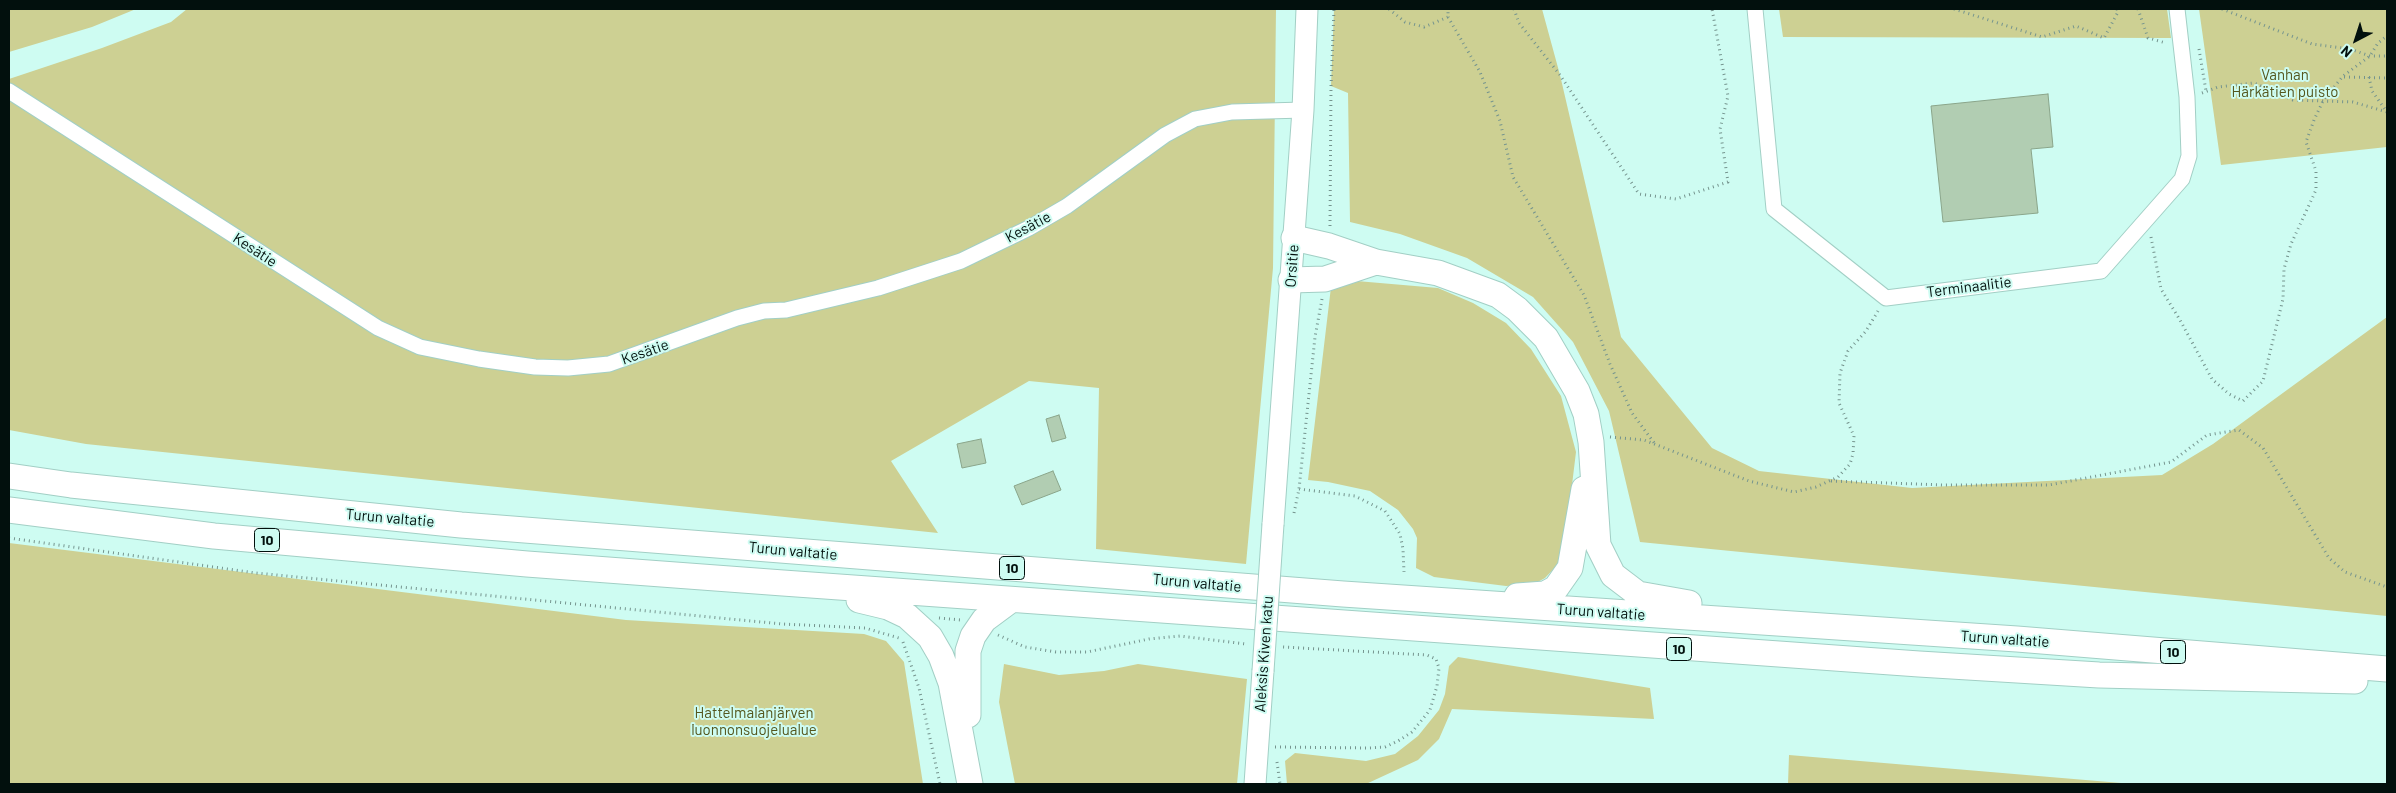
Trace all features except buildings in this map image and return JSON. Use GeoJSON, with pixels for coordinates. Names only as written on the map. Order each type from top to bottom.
{"type":"FeatureCollection","features":[{"type":"Feature","properties":{"kind":"highway"},"geometry":{"type":"LineString","coordinates":[[1294,238],[1329,246],[1376,262],[1438,273],[1476,285],[1498,295],[1517,308],[1546,338],[1578,391],[1590,438],[1598,545],[1612,575],[1638,594],[1678,602],[1886,616],[1978,629],[2017,639]]}},
{"type":"Feature","properties":{"kind":"highway"},"geometry":{"type":"LineString","coordinates":[[1291,280],[1325,279],[1376,262]]}},
{"type":"Feature","properties":{"kind":"highway"},"geometry":{"type":"LineString","coordinates":[[1343,594],[1462,594],[1505,597],[1545,594],[1556,588],[1570,568],[1590,438]]}},
{"type":"Feature","properties":{"kind":"highway","name":"Turun valtatie"},"geometry":{"type":"LineString","coordinates":[[9,476],[71,485],[452,524],[1343,594],[2017,639],[2387,669]]}},
{"type":"Feature","properties":{"kind":"highway","name":"Turun valtatie"},"geometry":{"type":"LineString","coordinates":[[9,510],[233,537],[527,564],[1011,600],[2099,675],[2387,682]]}},
{"type":"Feature","properties":{"kind":"highway"},"geometry":{"type":"LineString","coordinates":[[783,583],[888,607],[918,624],[930,637],[941,656],[951,684],[969,776]]}},
{"type":"Feature","properties":{"kind":"highway"},"geometry":{"type":"LineString","coordinates":[[969,776],[968,651],[980,624],[1011,600]]}},
{"type":"Feature","properties":{"kind":"main road","name":"Orsitie"},"geometry":{"type":"LineString","coordinates":[[1282,521],[1291,280],[1303,110],[1306,9]]}},
{"type":"Feature","properties":{"kind":"main road","name":"Aleksis Kiven katu"},"geometry":{"type":"LineString","coordinates":[[1255,784],[1262,671],[1282,521]]}},
{"type":"Feature","properties":{"kind":"street"},"geometry":{"type":"LineString","coordinates":[[1755,9],[1774,209],[1886,298]]}},
{"type":"Feature","properties":{"kind":"street","name":"Terminaalitie"},"geometry":{"type":"LineString","coordinates":[[1886,298],[2101,270],[2182,179],[2189,156],[2187,97],[2177,9]]}},
{"type":"Feature","properties":{"kind":"street","name":"Kesätie"},"geometry":{"type":"LineString","coordinates":[[9,91],[378,328],[420,347],[470,358],[568,368],[609,364],[737,318],[764,311],[786,310],[878,288],[961,261],[1028,228],[1067,206],[1166,135],[1195,119],[1232,112],[1303,110]]}},
{"type":"Feature","properties":{"kind":"path"},"geometry":{"type":"LineString","coordinates":[[1329,246],[1334,9]]}},
{"type":"Feature","properties":{"kind":"path"},"geometry":{"type":"LineString","coordinates":[[1389,9],[1405,22],[1424,28],[1448,17]]}},
{"type":"Feature","properties":{"kind":"path"},"geometry":{"type":"LineString","coordinates":[[1448,9],[1448,17],[1480,72],[1500,120],[1513,177],[1584,295],[1610,364],[1632,413],[1655,444]]}},
{"type":"Feature","properties":{"kind":"path"},"geometry":{"type":"LineString","coordinates":[[1514,9],[1520,23],[1565,83],[1639,194],[1676,199],[1728,182],[1720,129],[1728,96],[1712,9]]}},
{"type":"Feature","properties":{"kind":"path"},"geometry":{"type":"LineString","coordinates":[[1954,9],[2042,38],[2076,26],[2104,38],[2118,12],[2117,9]]}},
{"type":"Feature","properties":{"kind":"path"},"geometry":{"type":"LineString","coordinates":[[2138,9],[2148,38],[2181,46]]}},
{"type":"Feature","properties":{"kind":"path"},"geometry":{"type":"LineString","coordinates":[[2222,9],[2312,44],[2350,50],[2370,56],[2387,56]]}},
{"type":"Feature","properties":{"kind":"path"},"geometry":{"type":"LineString","coordinates":[[2149,216],[2161,289],[2189,335],[2212,379],[2229,394],[2243,401],[2263,381],[2283,299],[2284,269],[2291,244],[2316,190],[2316,172],[2306,142],[2323,101],[2343,76],[2370,56],[2378,43],[2387,36]]}},
{"type":"Feature","properties":{"kind":"path"},"geometry":{"type":"LineString","coordinates":[[2343,76],[2387,78]]}},
{"type":"Feature","properties":{"kind":"path"},"geometry":{"type":"LineString","coordinates":[[2368,77],[2372,91],[2387,112]]}},
{"type":"Feature","properties":{"kind":"path"},"geometry":{"type":"LineString","coordinates":[[2187,97],[2218,87],[2254,83],[2293,100],[2353,102],[2387,112]]}},
{"type":"Feature","properties":{"kind":"path"},"geometry":{"type":"LineString","coordinates":[[1282,521],[1299,489],[1315,337],[1325,279]]}},
{"type":"Feature","properties":{"kind":"path"},"geometry":{"type":"LineString","coordinates":[[1590,438],[1644,440],[1749,481],[1794,492],[1831,481],[1838,477],[1850,464],[1854,454],[1854,436],[1839,403],[1840,373],[1848,351],[1866,331],[1886,298]]}},
{"type":"Feature","properties":{"kind":"path"},"geometry":{"type":"LineString","coordinates":[[1831,481],[1944,485],[2049,485],[2171,462],[2206,435],[2239,430],[2263,448],[2329,558],[2345,572],[2387,587]]}},
{"type":"Feature","properties":{"kind":"path"},"geometry":{"type":"LineString","coordinates":[[1299,489],[1355,496],[1385,511],[1400,534],[1404,557],[1404,572]]}},
{"type":"Feature","properties":{"kind":"path"},"geometry":{"type":"LineString","coordinates":[[9,538],[256,573],[782,624],[864,628],[902,638],[919,688],[940,784]]}},
{"type":"Feature","properties":{"kind":"path"},"geometry":{"type":"LineString","coordinates":[[918,624],[932,618],[972,620],[1008,641],[1042,651],[1056,652],[1087,652],[1149,638],[1180,636],[1255,645]]}},
{"type":"Feature","properties":{"kind":"path"},"geometry":{"type":"LineString","coordinates":[[1274,646],[1428,655],[1436,659],[1439,668],[1437,686],[1430,710],[1412,732],[1398,741],[1385,747],[1369,748],[1275,747]]}},
{"type":"Feature","properties":{"kind":"green space"},"geometry":{"type":"Polygon","coordinates":[[[9,9],[136,9],[92,27],[9,52],[9,9]]]}},
{"type":"Feature","properties":{"kind":"green space"},"geometry":{"type":"Polygon","coordinates":[[[187,9],[1276,9],[1273,268],[1246,564],[1096,549],[1099,388],[1029,381],[891,461],[938,533],[86,444],[9,430],[9,79],[102,48],[171,22],[187,9]]]}},
{"type":"Feature","properties":{"kind":"green space"},"geometry":{"type":"Polygon","coordinates":[[[1334,9],[1542,9],[1560,75],[1621,337],[1712,448],[1759,471],[1912,488],[2162,475],[2213,444],[2387,317],[2387,616],[1640,542],[1609,411],[1573,342],[1533,297],[1467,258],[1400,234],[1350,222],[1348,93],[1331,86],[1334,9]]]}},
{"type":"Feature","properties":{"kind":"green space"},"geometry":{"type":"Polygon","coordinates":[[[1779,9],[2167,9],[2171,38],[1783,37],[1779,9]]]}},
{"type":"Feature","properties":{"kind":"green space","name":"Vanhan Härkätien puisto"},"geometry":{"type":"Polygon","coordinates":[[[2199,9],[2387,9],[2387,147],[2221,165],[2199,9]]]}},
{"type":"Feature","properties":{"kind":"green space"},"geometry":{"type":"Polygon","coordinates":[[[1345,280],[1438,288],[1473,303],[1506,323],[1531,349],[1561,396],[1576,452],[1563,559],[1545,578],[1534,584],[1506,586],[1434,577],[1416,568],[1417,538],[1413,529],[1398,510],[1370,491],[1328,482],[1308,480],[1331,287],[1345,280]]]}},
{"type":"Feature","properties":{"kind":"green space","name":"Hattelmalanjärven luonnonsuojelualue"},"geometry":{"type":"Polygon","coordinates":[[[9,543],[626,620],[864,634],[886,641],[904,662],[923,784],[9,784],[9,543]]]}},
{"type":"Feature","properties":{"kind":"green space"},"geometry":{"type":"Polygon","coordinates":[[[1458,657],[1650,688],[1654,719],[1452,709],[1439,739],[1418,760],[1366,784],[1287,784],[1285,761],[1295,753],[1366,761],[1395,754],[1418,736],[1439,710],[1445,694],[1449,666],[1458,657]]]}},
{"type":"Feature","properties":{"kind":"green space"},"geometry":{"type":"Polygon","coordinates":[[[1004,664],[1059,675],[1104,671],[1138,664],[1247,679],[1237,784],[1015,784],[999,702],[1004,664]]]}},
{"type":"Feature","properties":{"kind":"green space"},"geometry":{"type":"Polygon","coordinates":[[[1789,755],[2133,784],[1788,784],[1789,755]]]}}]}
